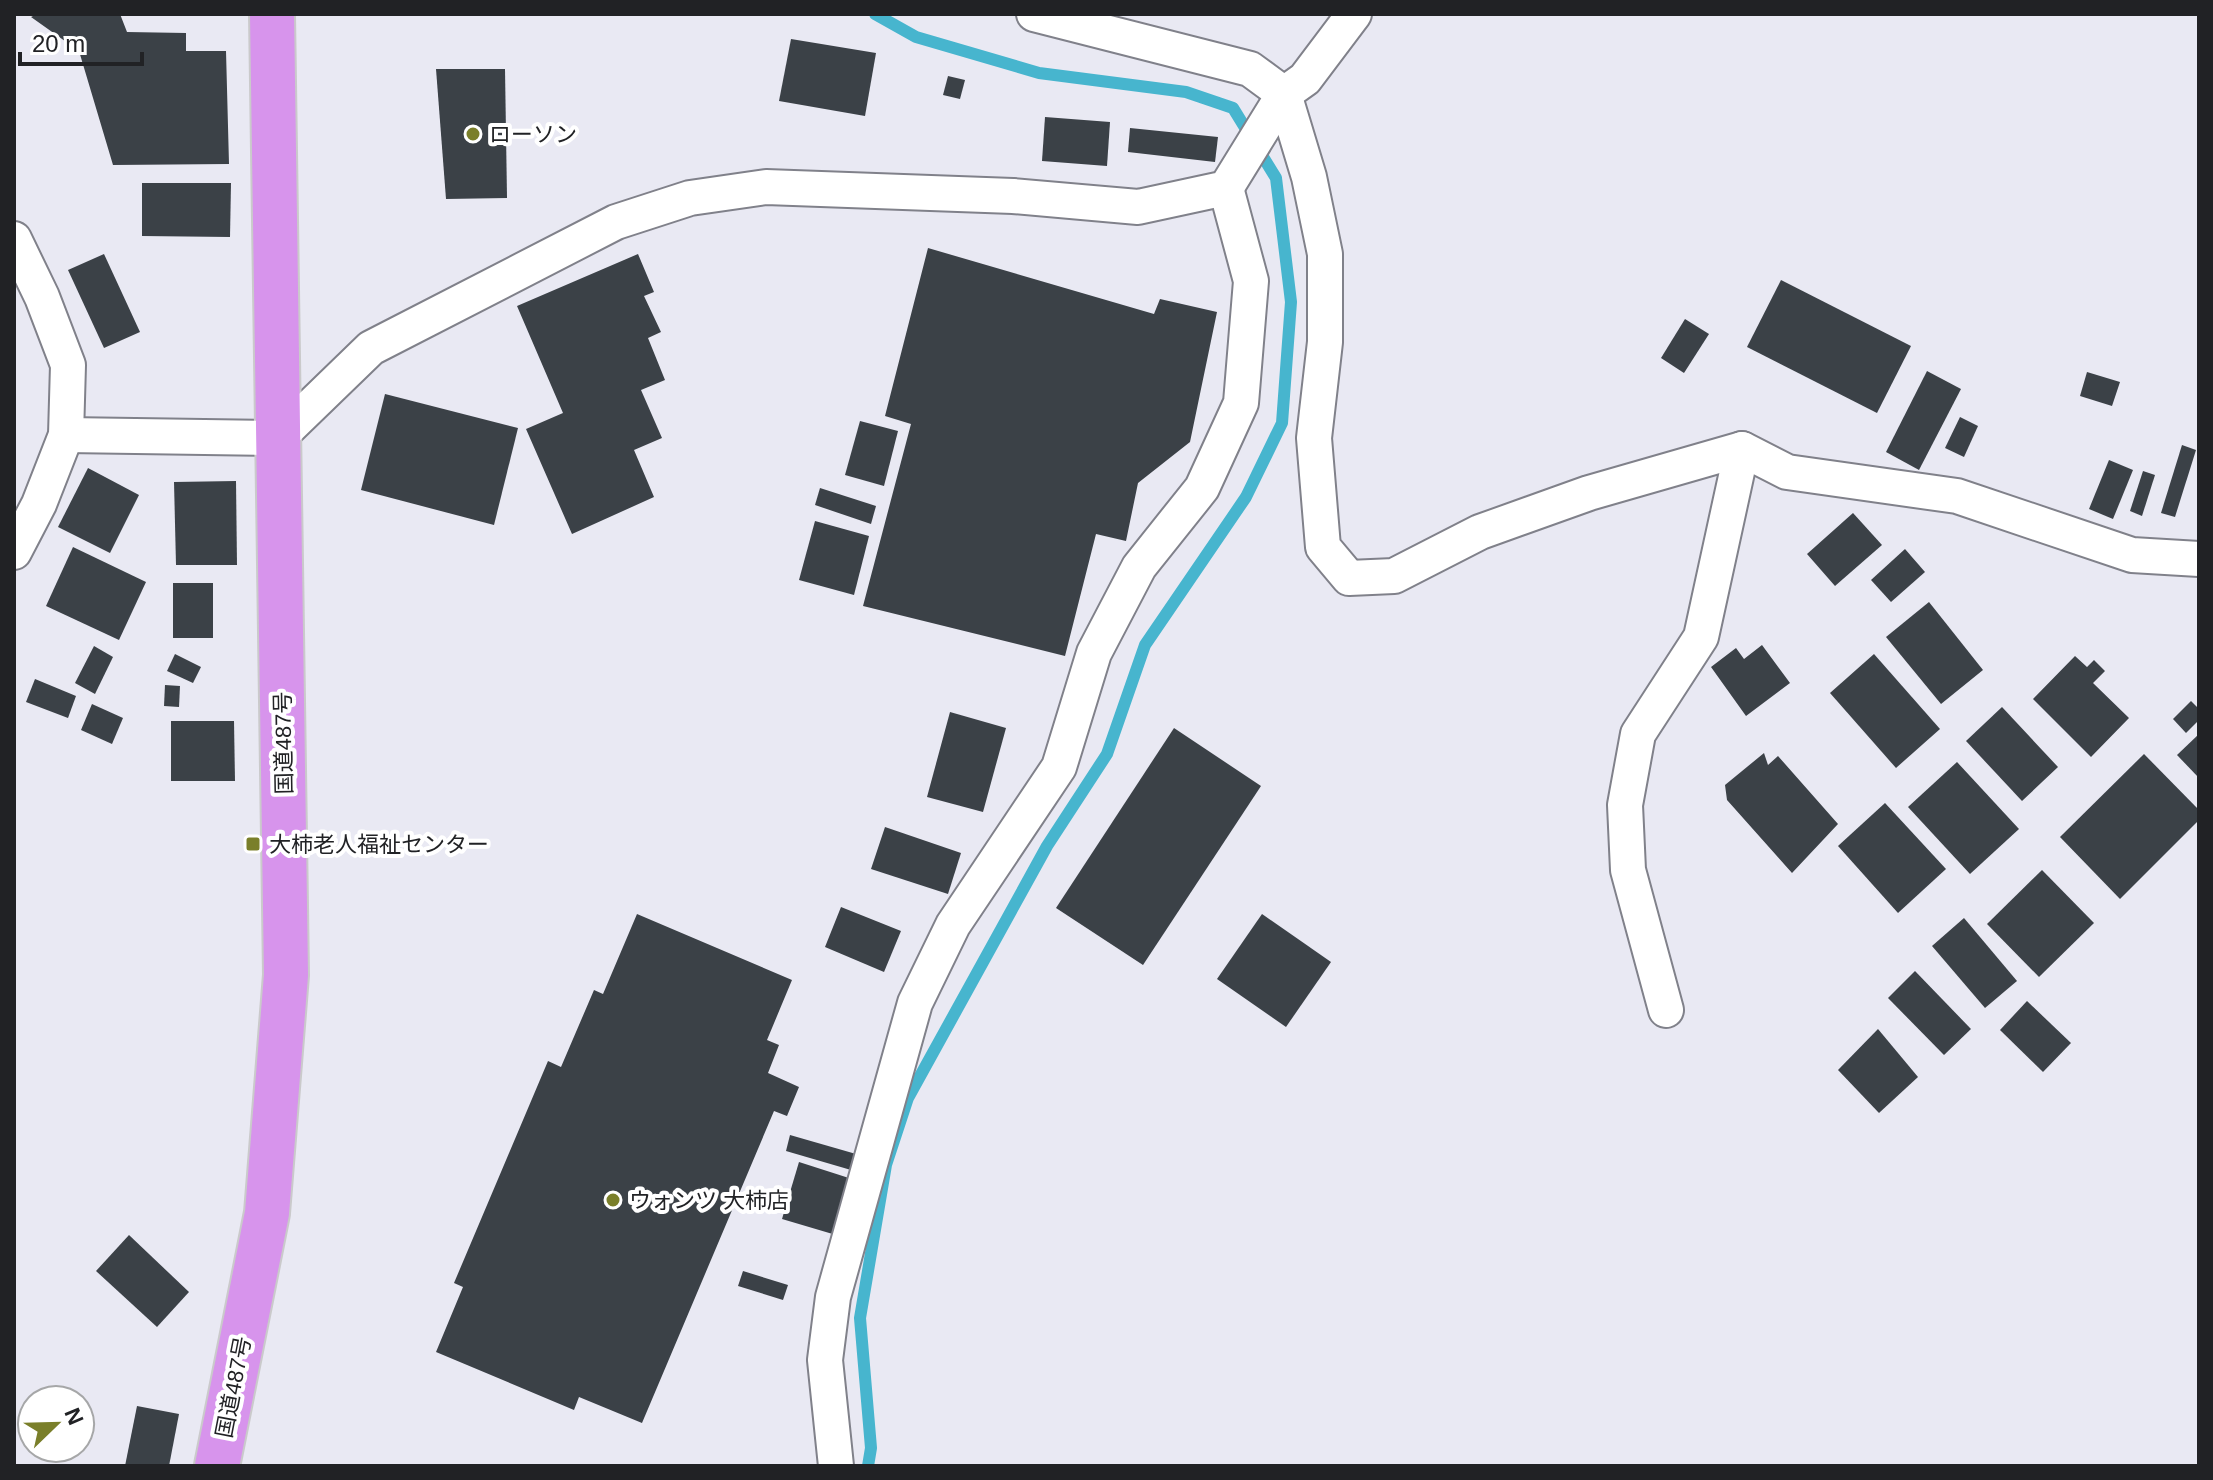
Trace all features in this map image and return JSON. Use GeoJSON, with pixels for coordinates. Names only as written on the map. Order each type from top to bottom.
{"type":"FeatureCollection","features":[{"type":"Feature","properties":{"kind":"highway","name":"国道487号"},"geometry":{"type":"LineString","coordinates":[[217,1466],[267,1213],[286,975],[272,14]]}},
{"type":"Feature","properties":{"kind":"street"},"geometry":{"type":"LineString","coordinates":[[1034,14],[1250,69],[1284,94],[1309,177],[1325,254],[1325,342],[1314,438],[1323,547],[1349,578],[1394,576],[1480,532],[1589,493],[1742,449],[1787,472],[1957,496],[2132,555],[2199,559]]}},
{"type":"Feature","properties":{"kind":"street"},"geometry":{"type":"LineString","coordinates":[[66,435],[278,438],[371,348],[616,222],[690,198],[766,187],[1013,196],[1138,207],[1226,188],[1284,94],[1305,79],[1354,14]]}},
{"type":"Feature","properties":{"kind":"street"},"geometry":{"type":"LineString","coordinates":[[836,1466],[825,1360],[833,1297],[915,1003],[953,925],[1059,767],[1094,653],[1139,567],[1202,488],[1241,403],[1251,281],[1226,188]]}},
{"type":"Feature","properties":{"kind":"street"},"geometry":{"type":"LineString","coordinates":[[14,239],[42,297],[68,365],[66,435],[39,504],[14,552]]}},
{"type":"Feature","properties":{"kind":"street"},"geometry":{"type":"LineString","coordinates":[[1666,1010],[1628,870],[1625,805],[1638,734],[1701,637],[1742,449]]}},
{"type":"Feature","properties":{"kind":"building"},"geometry":{"type":"Polygon","coordinates":[[[37,14],[120,14],[127,32],[186,33],[186,51],[226,51],[229,164],[113,165],[79,51],[31,17],[37,14]]]}},
{"type":"Feature","properties":{"kind":"building"},"geometry":{"type":"Polygon","coordinates":[[[791,39],[876,53],[865,116],[779,101],[791,39]]]}},
{"type":"Feature","properties":{"kind":"building","name":"ローソン"},"geometry":{"type":"Polygon","coordinates":[[[436,69],[505,69],[507,198],[446,199],[436,69]]]}},
{"type":"Feature","properties":{"kind":"building"},"geometry":{"type":"Polygon","coordinates":[[[948,76],[965,80],[960,99],[943,95],[948,76]]]}},
{"type":"Feature","properties":{"kind":"building"},"geometry":{"type":"Polygon","coordinates":[[[1045,117],[1110,122],[1107,166],[1042,161],[1045,117]]]}},
{"type":"Feature","properties":{"kind":"building"},"geometry":{"type":"Polygon","coordinates":[[[1130,128],[1218,137],[1215,162],[1128,152],[1130,128]]]}},
{"type":"Feature","properties":{"kind":"building"},"geometry":{"type":"Polygon","coordinates":[[[142,183],[231,183],[230,237],[142,236],[142,183]]]}},
{"type":"Feature","properties":{"kind":"building"},"geometry":{"type":"Polygon","coordinates":[[[928,248],[1154,314],[1160,299],[1217,312],[1190,442],[1138,483],[1126,541],[1096,534],[1065,656],[863,606],[911,424],[885,416],[928,248]]]}},
{"type":"Feature","properties":{"kind":"building"},"geometry":{"type":"Polygon","coordinates":[[[104,254],[140,332],[104,348],[68,270],[104,254]]]}},
{"type":"Feature","properties":{"kind":"building"},"geometry":{"type":"Polygon","coordinates":[[[638,254],[654,292],[644,296],[661,332],[648,338],[665,380],[641,390],[662,438],[634,450],[654,497],[572,534],[526,429],[563,413],[517,306],[638,254]]]}},
{"type":"Feature","properties":{"kind":"building"},"geometry":{"type":"Polygon","coordinates":[[[1781,280],[1911,346],[1877,413],[1747,347],[1781,280]]]}},
{"type":"Feature","properties":{"kind":"building"},"geometry":{"type":"Polygon","coordinates":[[[1685,319],[1709,334],[1684,373],[1661,358],[1685,319]]]}},
{"type":"Feature","properties":{"kind":"building"},"geometry":{"type":"Polygon","coordinates":[[[1927,371],[1961,389],[1919,470],[1886,452],[1927,371]]]}},
{"type":"Feature","properties":{"kind":"building"},"geometry":{"type":"Polygon","coordinates":[[[2087,372],[2120,382],[2112,406],[2080,396],[2087,372]]]}},
{"type":"Feature","properties":{"kind":"building"},"geometry":{"type":"Polygon","coordinates":[[[385,394],[518,428],[494,525],[361,490],[385,394]]]}},
{"type":"Feature","properties":{"kind":"building"},"geometry":{"type":"Polygon","coordinates":[[[1960,417],[1978,426],[1964,457],[1945,448],[1960,417]]]}},
{"type":"Feature","properties":{"kind":"building"},"geometry":{"type":"Polygon","coordinates":[[[860,421],[898,431],[884,486],[845,475],[860,421]]]}},
{"type":"Feature","properties":{"kind":"building"},"geometry":{"type":"Polygon","coordinates":[[[2182,445],[2196,450],[2175,517],[2161,513],[2182,445]]]}},
{"type":"Feature","properties":{"kind":"building"},"geometry":{"type":"Polygon","coordinates":[[[2109,460],[2133,470],[2113,519],[2089,509],[2109,460]]]}},
{"type":"Feature","properties":{"kind":"building"},"geometry":{"type":"Polygon","coordinates":[[[88,468],[139,495],[110,553],[58,527],[88,468]]]}},
{"type":"Feature","properties":{"kind":"building"},"geometry":{"type":"Polygon","coordinates":[[[2143,471],[2155,475],[2142,516],[2130,511],[2143,471]]]}},
{"type":"Feature","properties":{"kind":"building"},"geometry":{"type":"Polygon","coordinates":[[[236,481],[237,565],[176,565],[174,482],[236,481]]]}},
{"type":"Feature","properties":{"kind":"building"},"geometry":{"type":"Polygon","coordinates":[[[820,488],[876,506],[871,524],[815,505],[820,488]]]}},
{"type":"Feature","properties":{"kind":"building"},"geometry":{"type":"Polygon","coordinates":[[[1853,513],[1882,545],[1835,586],[1807,554],[1853,513]]]}},
{"type":"Feature","properties":{"kind":"building"},"geometry":{"type":"Polygon","coordinates":[[[815,521],[869,536],[854,595],[799,580],[815,521]]]}},
{"type":"Feature","properties":{"kind":"building"},"geometry":{"type":"Polygon","coordinates":[[[73,547],[146,582],[119,640],[46,606],[73,547]]]}},
{"type":"Feature","properties":{"kind":"building"},"geometry":{"type":"Polygon","coordinates":[[[1905,549],[1925,572],[1891,602],[1871,580],[1905,549]]]}},
{"type":"Feature","properties":{"kind":"building"},"geometry":{"type":"Polygon","coordinates":[[[173,583],[213,583],[213,638],[173,638],[173,583]]]}},
{"type":"Feature","properties":{"kind":"building"},"geometry":{"type":"Polygon","coordinates":[[[1929,602],[1983,670],[1941,704],[1886,637],[1929,602]]]}},
{"type":"Feature","properties":{"kind":"building"},"geometry":{"type":"Polygon","coordinates":[[[1762,645],[1790,683],[1746,716],[1711,667],[1736,648],[1744,659],[1762,645]]]}},
{"type":"Feature","properties":{"kind":"building"},"geometry":{"type":"Polygon","coordinates":[[[94,646],[113,657],[95,694],[75,683],[94,646]]]}},
{"type":"Feature","properties":{"kind":"building"},"geometry":{"type":"Polygon","coordinates":[[[175,654],[201,667],[193,683],[167,671],[175,654]]]}},
{"type":"Feature","properties":{"kind":"building"},"geometry":{"type":"Polygon","coordinates":[[[1874,654],[1940,729],[1896,768],[1830,693],[1874,654]]]}},
{"type":"Feature","properties":{"kind":"building"},"geometry":{"type":"Polygon","coordinates":[[[2075,656],[2087,667],[2094,660],[2105,671],[2093,683],[2129,718],[2091,757],[2033,699],[2075,656]]]}},
{"type":"Feature","properties":{"kind":"building"},"geometry":{"type":"Polygon","coordinates":[[[35,679],[76,696],[68,718],[26,702],[35,679]]]}},
{"type":"Feature","properties":{"kind":"building"},"geometry":{"type":"Polygon","coordinates":[[[165,685],[180,686],[179,707],[164,706],[165,685]]]}},
{"type":"Feature","properties":{"kind":"building"},"geometry":{"type":"Polygon","coordinates":[[[2191,701],[2199,709],[2199,720],[2186,733],[2173,719],[2191,701]]]}},
{"type":"Feature","properties":{"kind":"building"},"geometry":{"type":"Polygon","coordinates":[[[92,704],[123,718],[112,744],[81,730],[92,704]]]}},
{"type":"Feature","properties":{"kind":"building"},"geometry":{"type":"Polygon","coordinates":[[[2002,707],[2058,767],[2022,801],[1966,741],[2002,707]]]}},
{"type":"Feature","properties":{"kind":"building"},"geometry":{"type":"Polygon","coordinates":[[[950,712],[1006,728],[983,812],[927,797],[950,712]]]}},
{"type":"Feature","properties":{"kind":"building"},"geometry":{"type":"Polygon","coordinates":[[[171,721],[234,721],[235,781],[171,781],[171,721]]]}},
{"type":"Feature","properties":{"kind":"building"},"geometry":{"type":"Polygon","coordinates":[[[1174,728],[1261,786],[1143,965],[1056,908],[1174,728]]]}},
{"type":"Feature","properties":{"kind":"building"},"geometry":{"type":"Polygon","coordinates":[[[2199,734],[2199,778],[2177,755],[2199,734]]]}},
{"type":"Feature","properties":{"kind":"building"},"geometry":{"type":"Polygon","coordinates":[[[1764,753],[1768,765],[1778,756],[1838,824],[1792,873],[1727,800],[1725,785],[1764,753]]]}},
{"type":"Feature","properties":{"kind":"building"},"geometry":{"type":"Polygon","coordinates":[[[2144,754],[2199,810],[2199,820],[2120,899],[2060,837],[2144,754]]]}},
{"type":"Feature","properties":{"kind":"building"},"geometry":{"type":"Polygon","coordinates":[[[1957,762],[2019,829],[1970,874],[1908,807],[1957,762]]]}},
{"type":"Feature","properties":{"kind":"building"},"geometry":{"type":"Polygon","coordinates":[[[1885,803],[1946,869],[1898,913],[1838,846],[1885,803]]]}},
{"type":"Feature","properties":{"kind":"building"},"geometry":{"type":"Polygon","coordinates":[[[885,827],[961,853],[948,894],[871,869],[885,827]]]}},
{"type":"Feature","properties":{"kind":"building"},"geometry":{"type":"Polygon","coordinates":[[[2042,870],[2094,923],[2039,977],[1987,924],[2042,870]]]}},
{"type":"Feature","properties":{"kind":"building"},"geometry":{"type":"Polygon","coordinates":[[[841,907],[901,931],[884,972],[825,947],[841,907]]]}},
{"type":"Feature","properties":{"kind":"building","name":"ウォンツ 大柿店"},"geometry":{"type":"Polygon","coordinates":[[[637,914],[792,980],[767,1040],[779,1045],[768,1073],[799,1087],[787,1116],[774,1111],[642,1423],[579,1397],[574,1410],[436,1352],[463,1287],[454,1283],[548,1061],[561,1067],[594,990],[603,994],[637,914]]]}},
{"type":"Feature","properties":{"kind":"building"},"geometry":{"type":"Polygon","coordinates":[[[1262,914],[1331,962],[1286,1027],[1217,979],[1262,914]]]}},
{"type":"Feature","properties":{"kind":"building"},"geometry":{"type":"Polygon","coordinates":[[[1964,918],[2017,981],[1985,1008],[1932,946],[1964,918]]]}},
{"type":"Feature","properties":{"kind":"building"},"geometry":{"type":"Polygon","coordinates":[[[1915,971],[1971,1029],[1944,1055],[1888,998],[1915,971]]]}},
{"type":"Feature","properties":{"kind":"building"},"geometry":{"type":"Polygon","coordinates":[[[2027,1001],[2071,1043],[2043,1072],[2000,1030],[2027,1001]]]}},
{"type":"Feature","properties":{"kind":"building"},"geometry":{"type":"Polygon","coordinates":[[[1878,1029],[1918,1077],[1879,1113],[1838,1070],[1878,1029]]]}},
{"type":"Feature","properties":{"kind":"building"},"geometry":{"type":"Polygon","coordinates":[[[790,1135],[856,1154],[851,1170],[786,1151],[790,1135]]]}},
{"type":"Feature","properties":{"kind":"building"},"geometry":{"type":"Polygon","coordinates":[[[799,1162],[852,1179],[836,1235],[782,1219],[799,1162]]]}},
{"type":"Feature","properties":{"kind":"building"},"geometry":{"type":"Polygon","coordinates":[[[129,1235],[189,1292],[157,1327],[96,1271],[129,1235]]]}},
{"type":"Feature","properties":{"kind":"building"},"geometry":{"type":"Polygon","coordinates":[[[743,1271],[788,1285],[783,1300],[738,1286],[743,1271]]]}},
{"type":"Feature","properties":{"kind":"building"},"geometry":{"type":"Polygon","coordinates":[[[137,1406],[179,1414],[169,1466],[125,1466],[137,1406]]]}},
{"type":"Feature","properties":{"kind":"waterway"},"geometry":{"type":"LineString","coordinates":[[868,1466],[871,1448],[860,1318],[886,1165],[908,1098],[1047,846],[1107,754],[1145,645],[1246,497],[1282,423],[1291,302],[1276,178],[1233,108],[1186,92],[1039,73],[916,37],[875,14]]}},
{"type":"Feature","properties":{"kind":"place","name":"ローソン"},"geometry":{"type":"Point","coordinates":[473,134]}},
{"type":"Feature","properties":{"kind":"place","name":"大柿老人福祉センター"},"geometry":{"type":"Point","coordinates":[253,844]}},
{"type":"Feature","properties":{"kind":"place","name":"ウォンツ 大柿店"},"geometry":{"type":"Point","coordinates":[613,1200]}}]}
